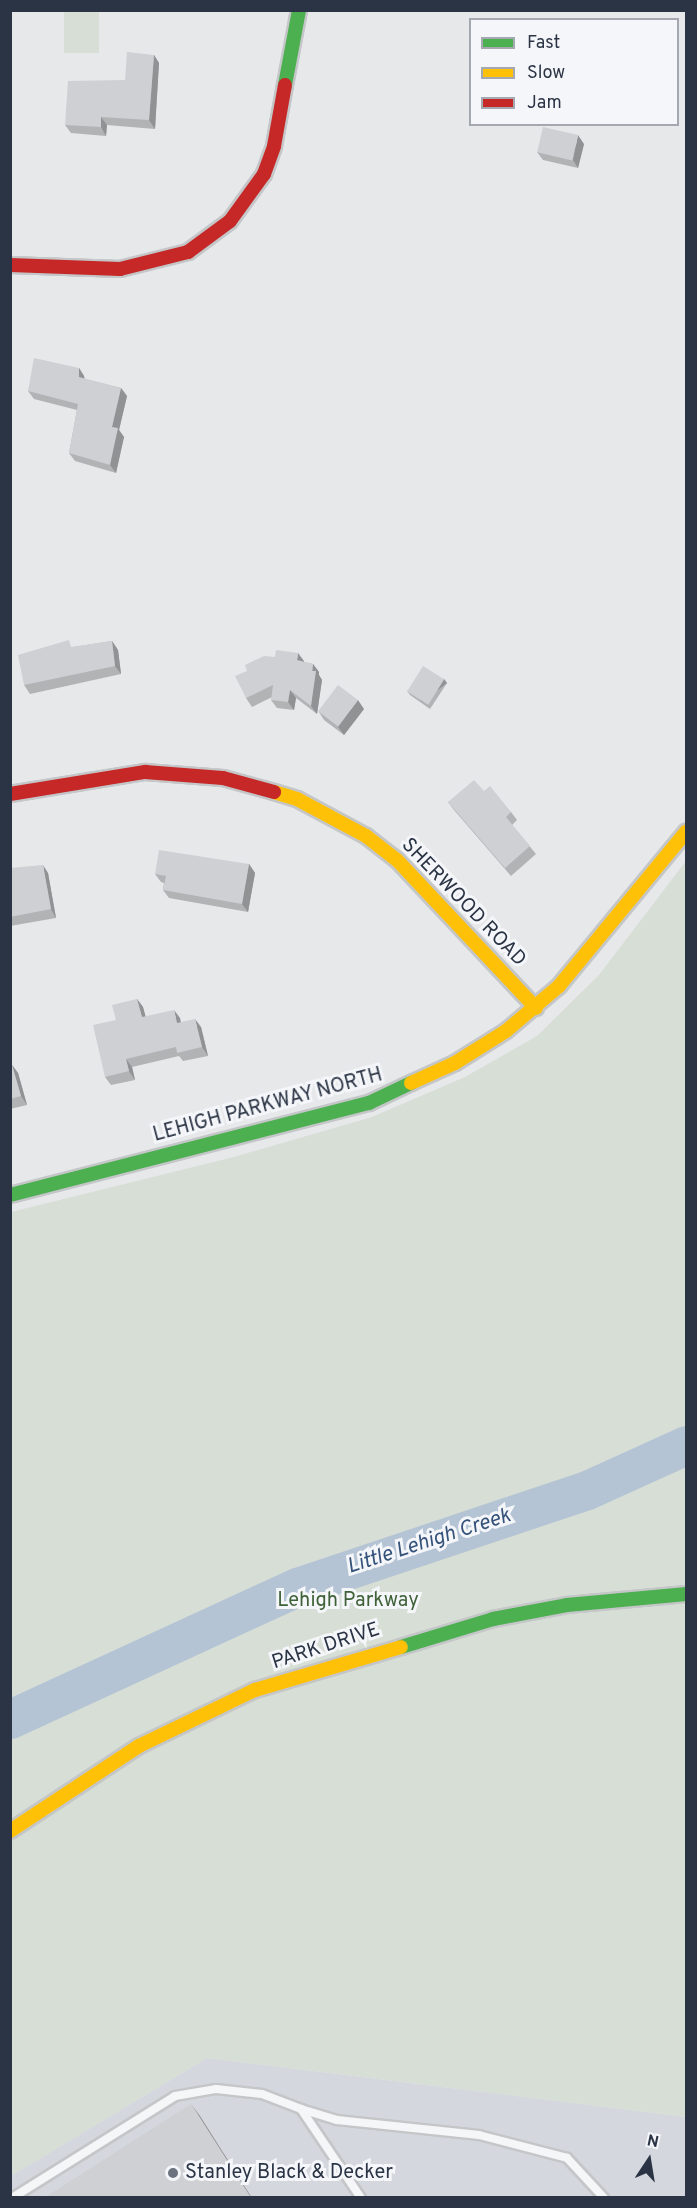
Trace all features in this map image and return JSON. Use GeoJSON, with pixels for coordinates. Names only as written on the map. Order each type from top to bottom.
{"type":"FeatureCollection","features":[{"type":"Feature","properties":{"kind":"street"},"geometry":{"type":"LineString","coordinates":[[10,266],[120,269],[160,262],[188,252],[230,221],[249,198],[274,146],[299,10]]}},
{"type":"Feature","properties":{"kind":"street","name":"SHERWOOD ROAD"},"geometry":{"type":"LineString","coordinates":[[10,794],[106,775],[154,772],[223,778],[297,799],[366,836],[397,860],[536,1008]]}},
{"type":"Feature","properties":{"kind":"street","name":"LEHIGH PARKWAY NORTH"},"geometry":{"type":"LineString","coordinates":[[10,1195],[369,1103],[455,1063],[536,1008],[560,986],[687,832]]}},
{"type":"Feature","properties":{"kind":"street","name":"PARK DRIVE"},"geometry":{"type":"LineString","coordinates":[[10,1831],[139,1746],[255,1690],[493,1619],[567,1605],[687,1594]]}},
{"type":"Feature","properties":{"kind":"lane"},"geometry":{"type":"LineString","coordinates":[[12,2198],[175,2096],[227,2090],[262,2094],[337,2120],[479,2135],[567,2158],[604,2198]]}},
{"type":"Feature","properties":{"kind":"lane"},"geometry":{"type":"LineString","coordinates":[[301,2109],[361,2198]]}},
{"type":"Feature","properties":{"kind":"shaded area"},"geometry":{"type":"Polygon","coordinates":[[[207,2058],[686,2117],[686,2197],[11,2198],[11,2176],[207,2058]]]}},
{"type":"Feature","properties":{"kind":"green space"},"geometry":{"type":"Polygon","coordinates":[[[64,11],[99,11],[99,53],[64,53],[64,11]]]}},
{"type":"Feature","properties":{"kind":"green space","name":"Lehigh Parkway"},"geometry":{"type":"Polygon","coordinates":[[[686,861],[686,2117],[207,2058],[11,2176],[11,1212],[234,1157],[372,1117],[465,1077],[537,1036],[599,975],[686,861]]]}},
{"type":"Feature","properties":{"kind":"building"},"geometry":{"type":"Polygon","coordinates":[[[127,52],[154,55],[149,120],[101,117],[101,127],[65,125],[68,81],[125,80],[127,52]]]}},
{"type":"Feature","properties":{"kind":"building"},"geometry":{"type":"Polygon","coordinates":[[[543,127],[578,135],[572,160],[537,152],[543,127]]]}},
{"type":"Feature","properties":{"kind":"building"},"geometry":{"type":"Polygon","coordinates":[[[34,358],[79,368],[79,377],[121,388],[112,427],[118,428],[110,465],[69,453],[78,404],[28,391],[34,358]]]}},
{"type":"Feature","properties":{"kind":"building"},"geometry":{"type":"Polygon","coordinates":[[[69,640],[71,647],[112,641],[115,666],[24,685],[18,655],[69,640]]]}},
{"type":"Feature","properties":{"kind":"building"},"geometry":{"type":"Polygon","coordinates":[[[276,650],[298,653],[297,660],[313,664],[312,671],[316,671],[311,706],[290,690],[288,702],[271,700],[273,685],[246,698],[235,676],[247,671],[245,665],[264,656],[275,657],[276,650]]]}},
{"type":"Feature","properties":{"kind":"building"},"geometry":{"type":"Polygon","coordinates":[[[423,666],[444,679],[428,705],[407,691],[423,666]]]}},
{"type":"Feature","properties":{"kind":"building"},"geometry":{"type":"Polygon","coordinates":[[[338,685],[358,700],[338,726],[318,711],[338,685]]]}},
{"type":"Feature","properties":{"kind":"building"},"geometry":{"type":"Polygon","coordinates":[[[474,780],[484,791],[490,786],[511,812],[506,817],[530,846],[505,868],[448,802],[474,780]]]}},
{"type":"Feature","properties":{"kind":"building"},"geometry":{"type":"Polygon","coordinates":[[[159,850],[249,864],[242,904],[163,890],[166,876],[155,874],[159,850]]]}},
{"type":"Feature","properties":{"kind":"building"},"geometry":{"type":"Polygon","coordinates":[[[43,865],[51,909],[10,917],[10,868],[43,865]]]}},
{"type":"Feature","properties":{"kind":"building"},"geometry":{"type":"Polygon","coordinates":[[[137,999],[142,1017],[174,1010],[177,1023],[195,1019],[202,1047],[177,1053],[176,1047],[126,1059],[129,1071],[105,1077],[93,1025],[116,1020],[112,1005],[137,999]]]}},
{"type":"Feature","properties":{"kind":"building"},"geometry":{"type":"Polygon","coordinates":[[[10,1065],[12,1065],[21,1096],[10,1099],[10,1065]]]}},
{"type":"Feature","properties":{"kind":"building","name":"Stanley Black & Decker"},"geometry":{"type":"Polygon","coordinates":[[[191,2104],[251,2198],[44,2198],[191,2104]]]}},
{"type":"Feature","properties":{"kind":"waterway","name":"Little Lehigh Creek"},"geometry":{"type":"LineString","coordinates":[[10,1719],[297,1587],[587,1490],[686,1445]]}},
{"type":"Feature","properties":{"kind":"traffic: fast"},"geometry":{"type":"LineString","coordinates":[[285,85],[299,10]]}},
{"type":"Feature","properties":{"kind":"traffic: fast"},"geometry":{"type":"LineString","coordinates":[[10,1195],[369,1103],[411,1083]]}},
{"type":"Feature","properties":{"kind":"traffic: fast"},"geometry":{"type":"LineString","coordinates":[[401,1647],[493,1619],[567,1605],[686,1594]]}},
{"type":"Feature","properties":{"kind":"traffic: slow"},"geometry":{"type":"LineString","coordinates":[[274,792],[297,799],[366,836],[397,860],[536,1008]]}},
{"type":"Feature","properties":{"kind":"traffic: slow"},"geometry":{"type":"LineString","coordinates":[[411,1083],[455,1063],[506,1031],[559,986],[686,832]]}},
{"type":"Feature","properties":{"kind":"traffic: slow"},"geometry":{"type":"LineString","coordinates":[[10,1831],[139,1746],[255,1690],[401,1647]]}},
{"type":"Feature","properties":{"kind":"traffic: jam"},"geometry":{"type":"LineString","coordinates":[[10,265],[120,269],[188,252],[230,221],[264,174],[274,146],[285,85]]}},
{"type":"Feature","properties":{"kind":"traffic: jam"},"geometry":{"type":"LineString","coordinates":[[10,794],[145,772],[223,778],[274,792]]}},
{"type":"Feature","properties":{"kind":"place","name":"Stanley Black & Decker"},"geometry":{"type":"Point","coordinates":[173,2173]}}]}
